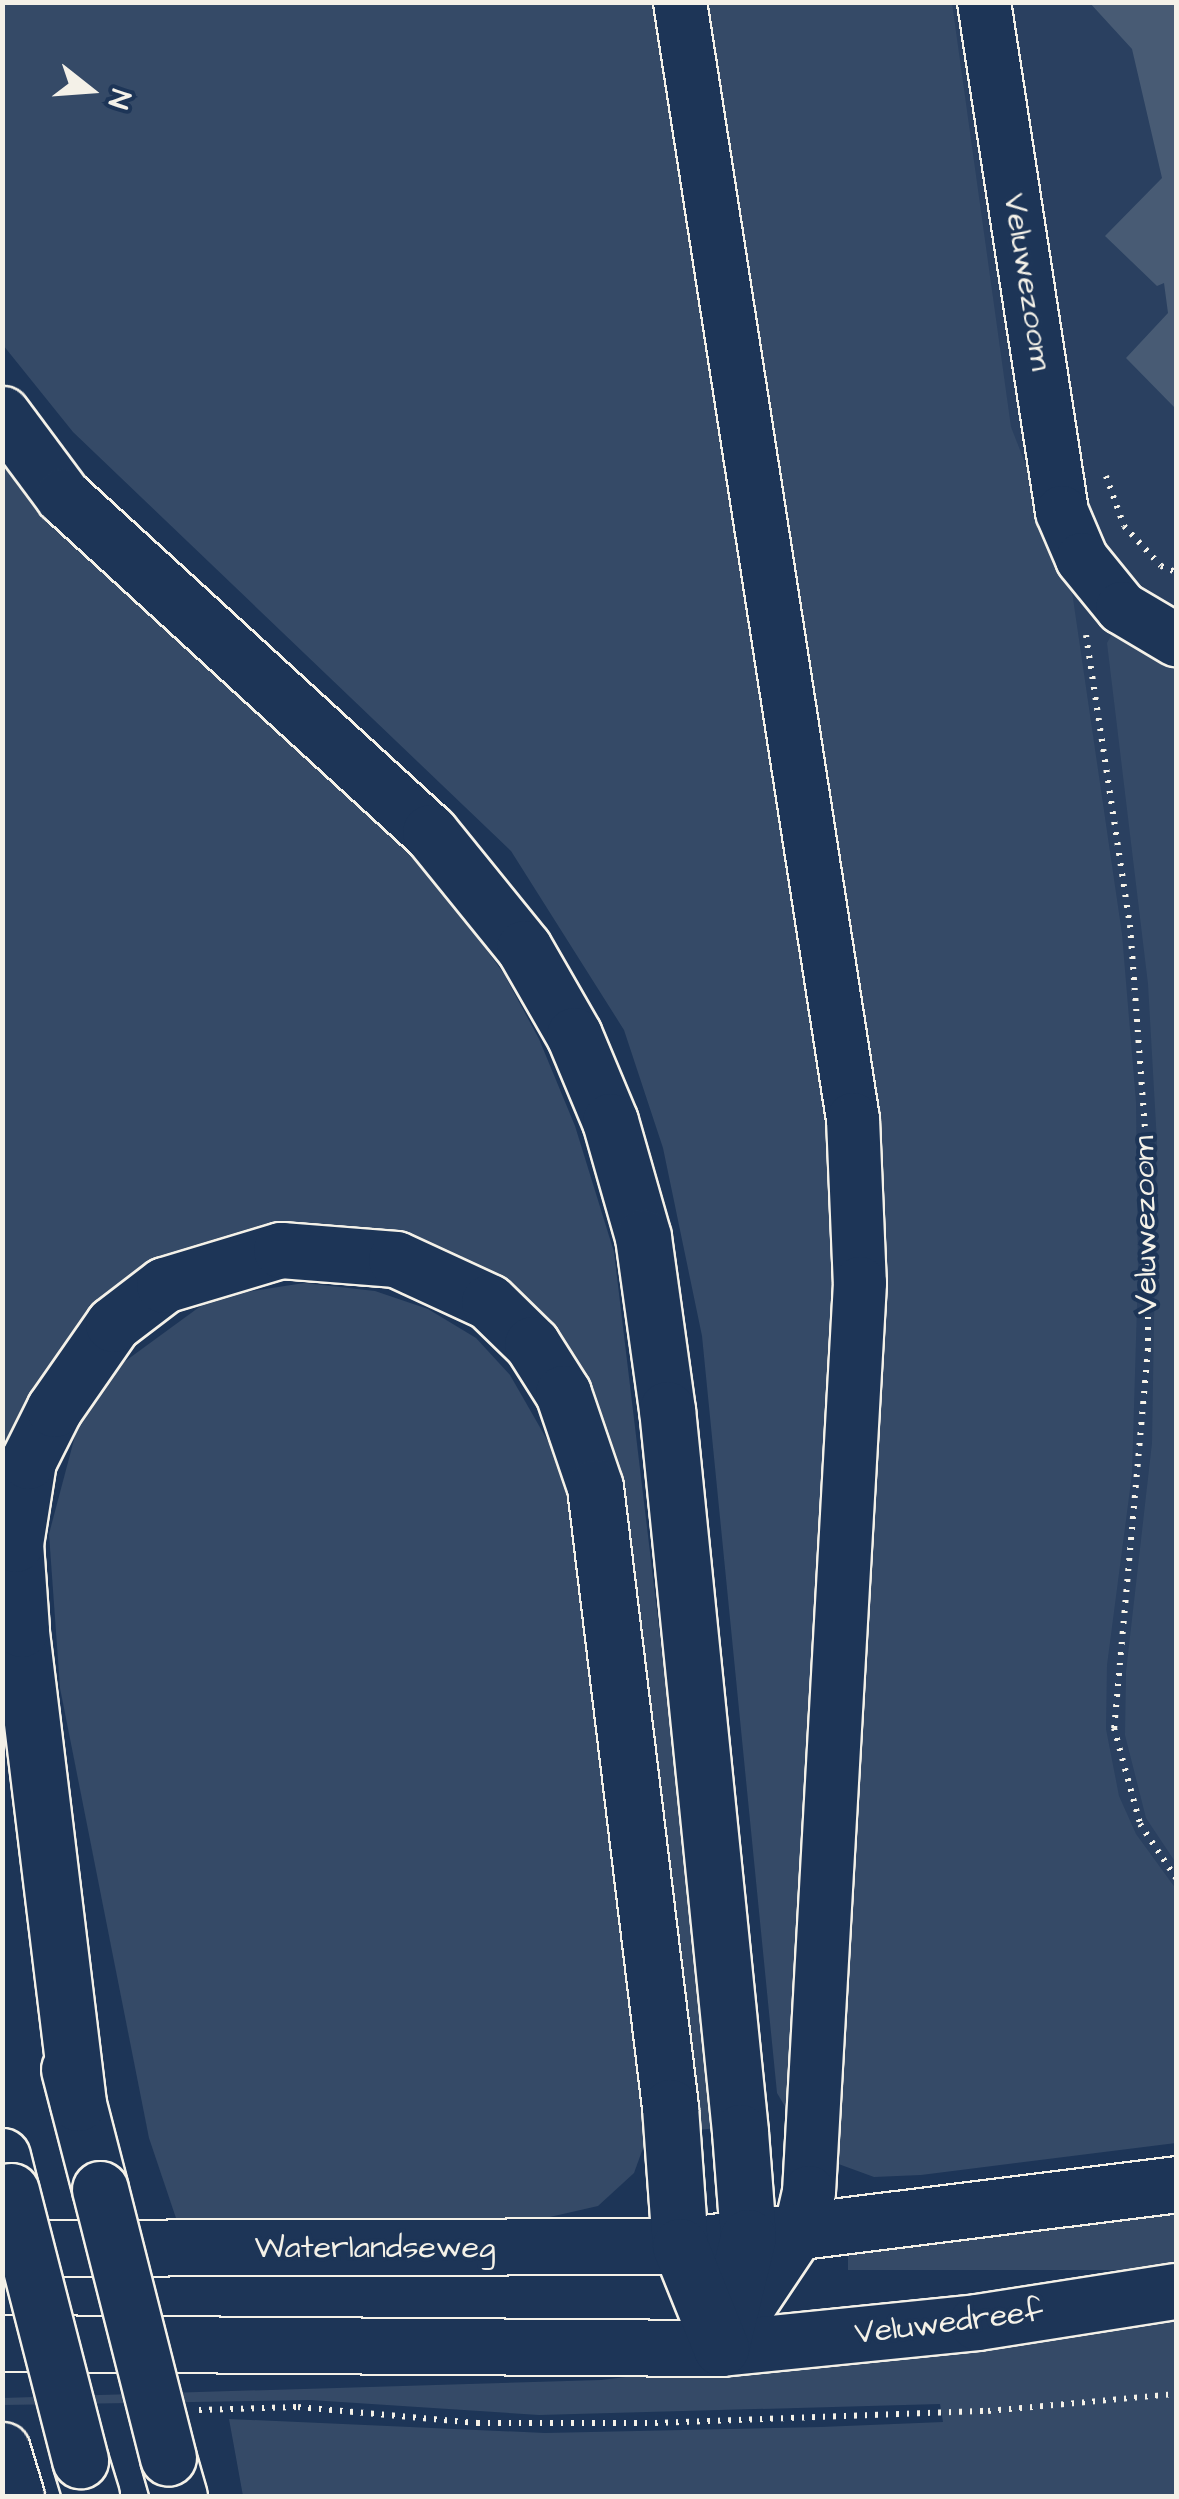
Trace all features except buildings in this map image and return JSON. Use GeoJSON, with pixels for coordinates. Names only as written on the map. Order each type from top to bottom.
{"type":"FeatureCollection","features":[{"type":"Feature","properties":{"kind":"main road"},"geometry":{"type":"LineString","coordinates":[[2,414],[63,496],[430,832],[524,948],[574,1035],[610,1121],[643,1237],[774,2233],[721,2348]]}},
{"type":"Feature","properties":{"kind":"main road"},"geometry":{"type":"LineString","coordinates":[[78,2103],[21,1628],[15,1544],[28,1461],[54,1409],[113,1324],[164,1285],[281,1250],[396,1259],[489,1302],[532,1344],[563,1392],[595,1487],[670,2107],[680,2246],[721,2348]]}},
{"type":"Feature","properties":{"kind":"main road"},"geometry":{"type":"LineString","coordinates":[[2,1799],[100,2189],[179,2455]]}},
{"type":"Feature","properties":{"kind":"main road"},"geometry":{"type":"LineString","coordinates":[[7,2173],[86,2478]]}},
{"type":"Feature","properties":{"kind":"main road"},"geometry":{"type":"LineString","coordinates":[[774,2233],[1176,2184]]}},
{"type":"Feature","properties":{"kind":"main road","name":"Waterlandseweg"},"geometry":{"type":"LineString","coordinates":[[2,2248],[680,2246],[774,2233]]}},
{"type":"Feature","properties":{"kind":"main road","name":"Veluwedreef"},"geometry":{"type":"LineString","coordinates":[[721,2348],[978,2322],[1176,2290]]}},
{"type":"Feature","properties":{"kind":"main road"},"geometry":{"type":"LineString","coordinates":[[2,2343],[721,2348]]}},
{"type":"Feature","properties":{"kind":"street"},"geometry":{"type":"LineString","coordinates":[[680,2],[853,1119],[860,1282],[840,1717],[809,2192],[774,2233]]}},
{"type":"Feature","properties":{"kind":"street","name":"Veluwezoom"},"geometry":{"type":"LineString","coordinates":[[984,2],[1062,512],[1082,559],[1122,608],[1176,640]]}},
{"type":"Feature","properties":{"kind":"path"},"geometry":{"type":"LineString","coordinates":[[1103,460],[1124,526],[1162,566],[1176,572]]}},
{"type":"Feature","properties":{"kind":"path","name":"Veluwezoom"},"geometry":{"type":"LineString","coordinates":[[1086,629],[1130,925],[1148,1170],[1148,1349],[1114,1728],[1140,1824],[1176,1878]]}},
{"type":"Feature","properties":{"kind":"path"},"geometry":{"type":"LineString","coordinates":[[179,2455],[298,2408],[478,2423],[655,2422],[988,2411],[1176,2394]]}},
{"type":"Feature","properties":{"kind":"shaded area"},"geometry":{"type":"Polygon","coordinates":[[[2,3],[659,3],[834,1140],[840,1301],[790,2115],[777,2093],[702,1336],[663,1148],[624,1030],[511,851],[73,432],[3,345],[2,3]]]}},
{"type":"Feature","properties":{"kind":"shaded area"},"geometry":{"type":"Polygon","coordinates":[[[702,3],[952,3],[1011,427],[1070,578],[1122,934],[1136,1102],[1138,1272],[1132,1474],[1107,1665],[1106,1729],[1119,1796],[1136,1834],[1176,1889],[1176,2143],[921,2175],[874,2177],[833,2162],[880,1157],[702,3]]]}},
{"type":"Feature","properties":{"kind":"shaded area"},"geometry":{"type":"Polygon","coordinates":[[[935,3],[1176,3],[1176,2099],[1019,2110],[935,3]]]}},
{"type":"Feature","properties":{"kind":"shaded area"},"geometry":{"type":"Polygon","coordinates":[[[2,438],[358,790],[436,880],[504,974],[539,1039],[575,1126],[614,1252],[719,2128],[696,2130],[571,1380],[388,1240],[104,1315],[2,1626],[2,438]]]}},
{"type":"Feature","properties":{"kind":"shaded area"},"geometry":{"type":"Polygon","coordinates":[[[1112,634],[1176,665],[1176,1863],[1146,1818],[1125,1735],[1126,1672],[1152,1443],[1157,1143],[1148,984],[1107,643],[1112,634]]]}},
{"type":"Feature","properties":{"kind":"shaded area"},"geometry":{"type":"Polygon","coordinates":[[[304,1283],[375,1291],[428,1309],[476,1338],[510,1375],[561,1464],[578,1533],[646,2140],[634,2173],[598,2206],[519,2224],[180,2230],[149,2138],[60,1688],[49,1534],[80,1417],[109,1373],[213,1297],[304,1283]]]}},
{"type":"Feature","properties":{"kind":"shaded area"},"geometry":{"type":"Polygon","coordinates":[[[848,2214],[1176,2214],[1176,2270],[848,2270],[848,2214]]]}},
{"type":"Feature","properties":{"kind":"shaded area"},"geometry":{"type":"Polygon","coordinates":[[[1176,2310],[1176,2496],[243,2496],[229,2419],[545,2433],[943,2422],[940,2404],[539,2415],[310,2400],[3,2405],[2,2398],[601,2380],[1176,2310]]]}}]}
